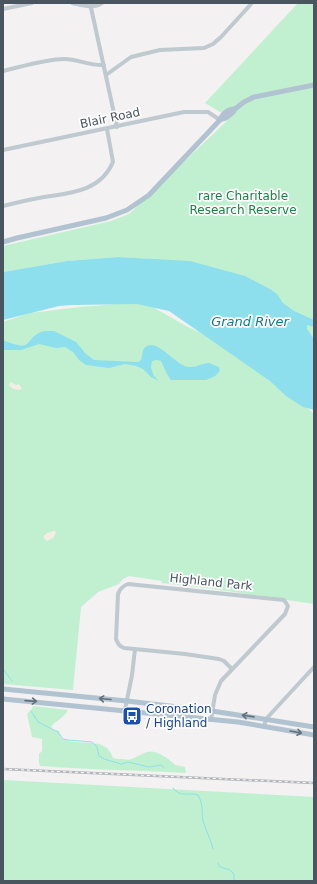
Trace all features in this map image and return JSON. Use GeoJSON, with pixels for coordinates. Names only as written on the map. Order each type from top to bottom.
{"type":"FeatureCollection","features":[{"type":"Feature","properties":{"kind":"main road"},"geometry":{"type":"LineString","coordinates":[[3,242],[119,214],[134,206],[149,195],[220,120],[223,114],[230,109],[235,109],[254,97],[314,85]]}},
{"type":"Feature","properties":{"kind":"main road"},"geometry":{"type":"LineString","coordinates":[[3,689],[212,711],[314,727]]}},
{"type":"Feature","properties":{"kind":"main road"},"geometry":{"type":"LineString","coordinates":[[49,702],[50,694]]}},
{"type":"Feature","properties":{"kind":"main road"},"geometry":{"type":"LineString","coordinates":[[3,699],[49,702],[238,722],[314,735]]}},
{"type":"Feature","properties":{"kind":"street"},"geometry":{"type":"LineString","coordinates":[[3,9],[32,3]]}},
{"type":"Feature","properties":{"kind":"street"},"geometry":{"type":"LineString","coordinates":[[72,3],[97,6],[102,3]]}},
{"type":"Feature","properties":{"kind":"street"},"geometry":{"type":"LineString","coordinates":[[106,75],[131,57],[160,50],[204,48],[213,44],[252,3]]}},
{"type":"Feature","properties":{"kind":"street"},"geometry":{"type":"LineString","coordinates":[[91,5],[117,127]]}},
{"type":"Feature","properties":{"kind":"street"},"geometry":{"type":"LineString","coordinates":[[3,71],[63,59],[94,65],[104,65]]}},
{"type":"Feature","properties":{"kind":"street","name":"Blair Road"},"geometry":{"type":"LineString","coordinates":[[3,150],[192,111],[208,112],[220,120]]}},
{"type":"Feature","properties":{"kind":"street"},"geometry":{"type":"LineString","coordinates":[[3,206],[37,198],[77,192],[94,185],[111,167],[113,162],[113,154],[107,129]]}},
{"type":"Feature","properties":{"kind":"street","name":"Highland Park"},"geometry":{"type":"LineString","coordinates":[[212,720],[212,711],[217,688],[221,681],[285,614],[288,606],[284,600],[128,584],[122,586],[118,594],[116,639],[120,647],[219,659],[224,661],[232,668]]}},
{"type":"Feature","properties":{"kind":"street"},"geometry":{"type":"LineString","coordinates":[[125,710],[132,675],[135,649]]}},
{"type":"Feature","properties":{"kind":"street"},"geometry":{"type":"LineString","coordinates":[[264,727],[266,719],[314,667]]}},
{"type":"Feature","properties":{"kind":"green space","name":"rare Charitable Research Reserve"},"geometry":{"type":"Polygon","coordinates":[[[298,3],[314,3],[314,349],[151,259],[118,257],[67,261],[3,272],[3,246],[111,221],[129,214],[230,118],[205,103],[298,3]]]}},
{"type":"Feature","properties":{"kind":"green space"},"geometry":{"type":"Polygon","coordinates":[[[144,302],[186,326],[256,359],[314,414],[314,604],[207,588],[161,583],[162,581],[129,576],[123,579],[119,584],[98,592],[81,607],[73,690],[3,684],[3,322],[30,313],[144,302]]]}},
{"type":"Feature","properties":{"kind":"green space"},"geometry":{"type":"Polygon","coordinates":[[[33,706],[68,710],[51,727],[52,729],[59,731],[61,738],[68,741],[104,746],[113,758],[117,759],[129,760],[150,751],[158,753],[166,757],[175,765],[185,767],[186,773],[40,766],[39,754],[42,751],[42,739],[32,737],[27,714],[33,706]]]}},
{"type":"Feature","properties":{"kind":"green space"},"geometry":{"type":"Polygon","coordinates":[[[3,780],[314,797],[314,881],[3,881],[3,780]]]}},
{"type":"Feature","properties":{"kind":"sand"},"geometry":{"type":"Polygon","coordinates":[[[11,382],[16,385],[19,384],[22,389],[17,390],[11,388],[9,385],[11,382]]]}},
{"type":"Feature","properties":{"kind":"sand"},"geometry":{"type":"Polygon","coordinates":[[[55,531],[56,533],[53,538],[47,541],[44,538],[44,535],[55,531]]]}},
{"type":"Feature","properties":{"kind":"water","name":"Grand River"},"geometry":{"type":"Polygon","coordinates":[[[118,257],[190,261],[245,276],[277,294],[283,303],[294,311],[314,320],[314,327],[307,325],[307,329],[314,339],[314,410],[303,407],[286,396],[270,381],[169,311],[137,304],[72,305],[59,306],[3,320],[3,272],[67,261],[118,257]]]}},
{"type":"Feature","properties":{"kind":"water"},"geometry":{"type":"Polygon","coordinates":[[[44,331],[54,331],[76,342],[86,354],[94,360],[138,362],[141,360],[146,346],[153,345],[163,350],[177,362],[186,367],[209,363],[219,367],[220,371],[215,376],[206,380],[171,380],[161,361],[152,361],[151,368],[154,376],[159,381],[151,377],[143,369],[136,366],[125,364],[109,368],[86,365],[79,360],[73,352],[65,347],[56,348],[39,344],[21,350],[3,350],[3,340],[13,344],[25,345],[37,334],[44,331]]]}},
{"type":"Feature","properties":{"kind":"waterway"},"geometry":{"type":"LineString","coordinates":[[3,669],[12,681]]}},
{"type":"Feature","properties":{"kind":"waterway"},"geometry":{"type":"LineString","coordinates":[[31,711],[38,722],[58,732],[63,739],[92,742],[97,747],[99,756],[104,759],[121,764],[128,762],[149,767],[161,765],[164,768]]}},
{"type":"Feature","properties":{"kind":"waterway"},"geometry":{"type":"LineString","coordinates":[[173,788],[181,794],[198,795],[202,805],[203,821],[213,849]]}},
{"type":"Feature","properties":{"kind":"waterway"},"geometry":{"type":"LineString","coordinates":[[218,863],[220,867],[230,870],[234,874],[234,881]]}},
{"type":"Feature","properties":{"kind":"railway"},"geometry":{"type":"LineString","coordinates":[[3,769],[314,783]]}},
{"type":"Feature","properties":{"kind":"place","name":"Coronation / Highland"},"geometry":{"type":"Point","coordinates":[132,716]}}]}
